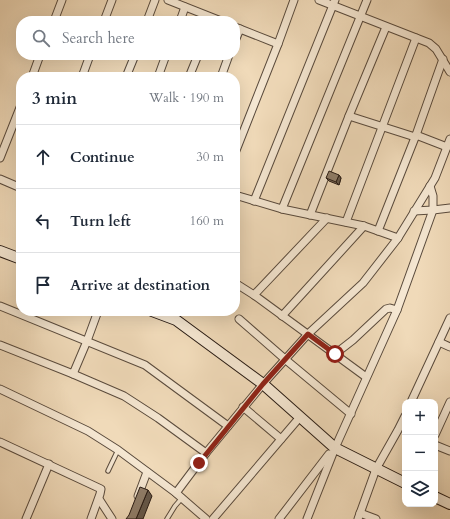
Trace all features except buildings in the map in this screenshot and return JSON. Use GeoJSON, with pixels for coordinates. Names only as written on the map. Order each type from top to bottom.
{"type":"FeatureCollection","features":[{"type":"Feature","properties":{"kind":"street"},"geometry":{"type":"LineString","coordinates":[[56,16],[62,0]]}},
{"type":"Feature","properties":{"kind":"street"},"geometry":{"type":"LineString","coordinates":[[106,16],[112,0]]}},
{"type":"Feature","properties":{"kind":"street"},"geometry":{"type":"LineString","coordinates":[[150,16],[156,0]]}},
{"type":"Feature","properties":{"kind":"street"},"geometry":{"type":"LineString","coordinates":[[168,0],[205,16]]}},
{"type":"Feature","properties":{"kind":"street"},"geometry":{"type":"LineString","coordinates":[[240,140],[294,0]]}},
{"type":"Feature","properties":{"kind":"street"},"geometry":{"type":"LineString","coordinates":[[319,0],[334,3],[360,17],[429,43],[436,49],[450,72]]}},
{"type":"Feature","properties":{"kind":"street"},"geometry":{"type":"LineString","coordinates":[[282,209],[367,0]]}},
{"type":"Feature","properties":{"kind":"street"},"geometry":{"type":"LineString","coordinates":[[254,201],[334,3]]}},
{"type":"Feature","properties":{"kind":"street"},"geometry":{"type":"LineString","coordinates":[[182,16],[185,7]]}},
{"type":"Feature","properties":{"kind":"street"},"geometry":{"type":"LineString","coordinates":[[310,215],[386,27]]}},
{"type":"Feature","properties":{"kind":"street"},"geometry":{"type":"LineString","coordinates":[[240,29],[278,44]]}},
{"type":"Feature","properties":{"kind":"street"},"geometry":{"type":"LineString","coordinates":[[346,222],[416,38]]}},
{"type":"Feature","properties":{"kind":"street"},"geometry":{"type":"LineString","coordinates":[[378,231],[416,136],[443,59]]}},
{"type":"Feature","properties":{"kind":"street"},"geometry":{"type":"LineString","coordinates":[[34,72],[38,60]]}},
{"type":"Feature","properties":{"kind":"street"},"geometry":{"type":"LineString","coordinates":[[84,72],[88,60]]}},
{"type":"Feature","properties":{"kind":"street"},"geometry":{"type":"LineString","coordinates":[[128,72],[133,60]]}},
{"type":"Feature","properties":{"kind":"street"},"geometry":{"type":"LineString","coordinates":[[160,72],[164,60]]}},
{"type":"Feature","properties":{"kind":"street"},"geometry":{"type":"LineString","coordinates":[[191,72],[196,60]]}},
{"type":"Feature","properties":{"kind":"street"},"geometry":{"type":"LineString","coordinates":[[223,72],[227,60]]}},
{"type":"Feature","properties":{"kind":"street"},"geometry":{"type":"LineString","coordinates":[[349,116],[447,147]]}},
{"type":"Feature","properties":{"kind":"street"},"geometry":{"type":"LineString","coordinates":[[0,158],[16,117]]}},
{"type":"Feature","properties":{"kind":"street"},"geometry":{"type":"LineString","coordinates":[[179,495],[206,454],[243,407],[308,334],[363,283],[398,238],[430,186],[450,139]]}},
{"type":"Feature","properties":{"kind":"street"},"geometry":{"type":"LineString","coordinates":[[0,179],[16,186]]}},
{"type":"Feature","properties":{"kind":"street"},"geometry":{"type":"LineString","coordinates":[[307,519],[335,448],[397,310],[433,210],[433,196],[430,186]]}},
{"type":"Feature","properties":{"kind":"street"},"geometry":{"type":"LineString","coordinates":[[240,197],[282,209],[364,226],[398,238]]}},
{"type":"Feature","properties":{"kind":"street"},"geometry":{"type":"LineString","coordinates":[[414,211],[450,208]]}},
{"type":"Feature","properties":{"kind":"street"},"geometry":{"type":"LineString","coordinates":[[254,295],[327,218]]}},
{"type":"Feature","properties":{"kind":"street"},"geometry":{"type":"LineString","coordinates":[[282,316],[364,226]]}},
{"type":"Feature","properties":{"kind":"street"},"geometry":{"type":"LineString","coordinates":[[0,251],[16,257]]}},
{"type":"Feature","properties":{"kind":"street"},"geometry":{"type":"LineString","coordinates":[[240,286],[366,377]]}},
{"type":"Feature","properties":{"kind":"street"},"geometry":{"type":"LineString","coordinates":[[0,306],[16,313]]}},
{"type":"Feature","properties":{"kind":"street"},"geometry":{"type":"LineString","coordinates":[[335,354],[353,340],[386,309],[390,308],[397,310]]}},
{"type":"Feature","properties":{"kind":"street"},"geometry":{"type":"LineString","coordinates":[[25,316],[145,365],[228,426]]}},
{"type":"Feature","properties":{"kind":"street"},"geometry":{"type":"LineString","coordinates":[[73,374],[96,316]]}},
{"type":"Feature","properties":{"kind":"street"},"geometry":{"type":"LineString","coordinates":[[165,316],[176,320],[263,384],[335,448],[402,482]]}},
{"type":"Feature","properties":{"kind":"street"},"geometry":{"type":"LineString","coordinates":[[412,399],[450,318]]}},
{"type":"Feature","properties":{"kind":"street"},"geometry":{"type":"LineString","coordinates":[[240,319],[286,360],[351,414]]}},
{"type":"Feature","properties":{"kind":"street"},"geometry":{"type":"LineString","coordinates":[[439,342],[450,347]]}},
{"type":"Feature","properties":{"kind":"street"},"geometry":{"type":"LineString","coordinates":[[0,345],[124,396],[158,418],[206,454]]}},
{"type":"Feature","properties":{"kind":"street"},"geometry":{"type":"LineString","coordinates":[[0,389],[88,431],[118,450],[179,495],[206,519]]}},
{"type":"Feature","properties":{"kind":"street"},"geometry":{"type":"LineString","coordinates":[[438,428],[450,402]]}},
{"type":"Feature","properties":{"kind":"street"},"geometry":{"type":"LineString","coordinates":[[243,407],[281,439]]}},
{"type":"Feature","properties":{"kind":"street"},"geometry":{"type":"LineString","coordinates":[[213,519],[300,417]]}},
{"type":"Feature","properties":{"kind":"street"},"geometry":{"type":"LineString","coordinates":[[376,519],[359,516],[376,469],[402,431]]}},
{"type":"Feature","properties":{"kind":"street"},"geometry":{"type":"LineString","coordinates":[[0,442],[101,489],[99,499],[91,519]]}},
{"type":"Feature","properties":{"kind":"street"},"geometry":{"type":"LineString","coordinates":[[438,446],[450,451]]}},
{"type":"Feature","properties":{"kind":"street"},"geometry":{"type":"LineString","coordinates":[[279,519],[335,448]]}},
{"type":"Feature","properties":{"kind":"street"},"geometry":{"type":"LineString","coordinates":[[26,519],[50,464]]}},
{"type":"Feature","properties":{"kind":"street"},"geometry":{"type":"LineString","coordinates":[[134,506],[147,472]]}},
{"type":"Feature","properties":{"kind":"street"},"geometry":{"type":"LineString","coordinates":[[438,498],[450,504]]}},
{"type":"Feature","properties":{"kind":"street"},"geometry":{"type":"LineString","coordinates":[[99,499],[112,519]]}},
{"type":"Feature","properties":{"kind":"lane"},"geometry":{"type":"LineString","coordinates":[[108,471],[118,450]]}},
{"type":"Feature","properties":{"kind":"lane"},"geometry":{"type":"LineString","coordinates":[[167,519],[175,506],[179,495]]}},
{"type":"Feature","properties":{"kind":"route"},"geometry":{"type":"LineString","coordinates":[[199,463],[243,407],[308,334],[335,354]]}}]}
